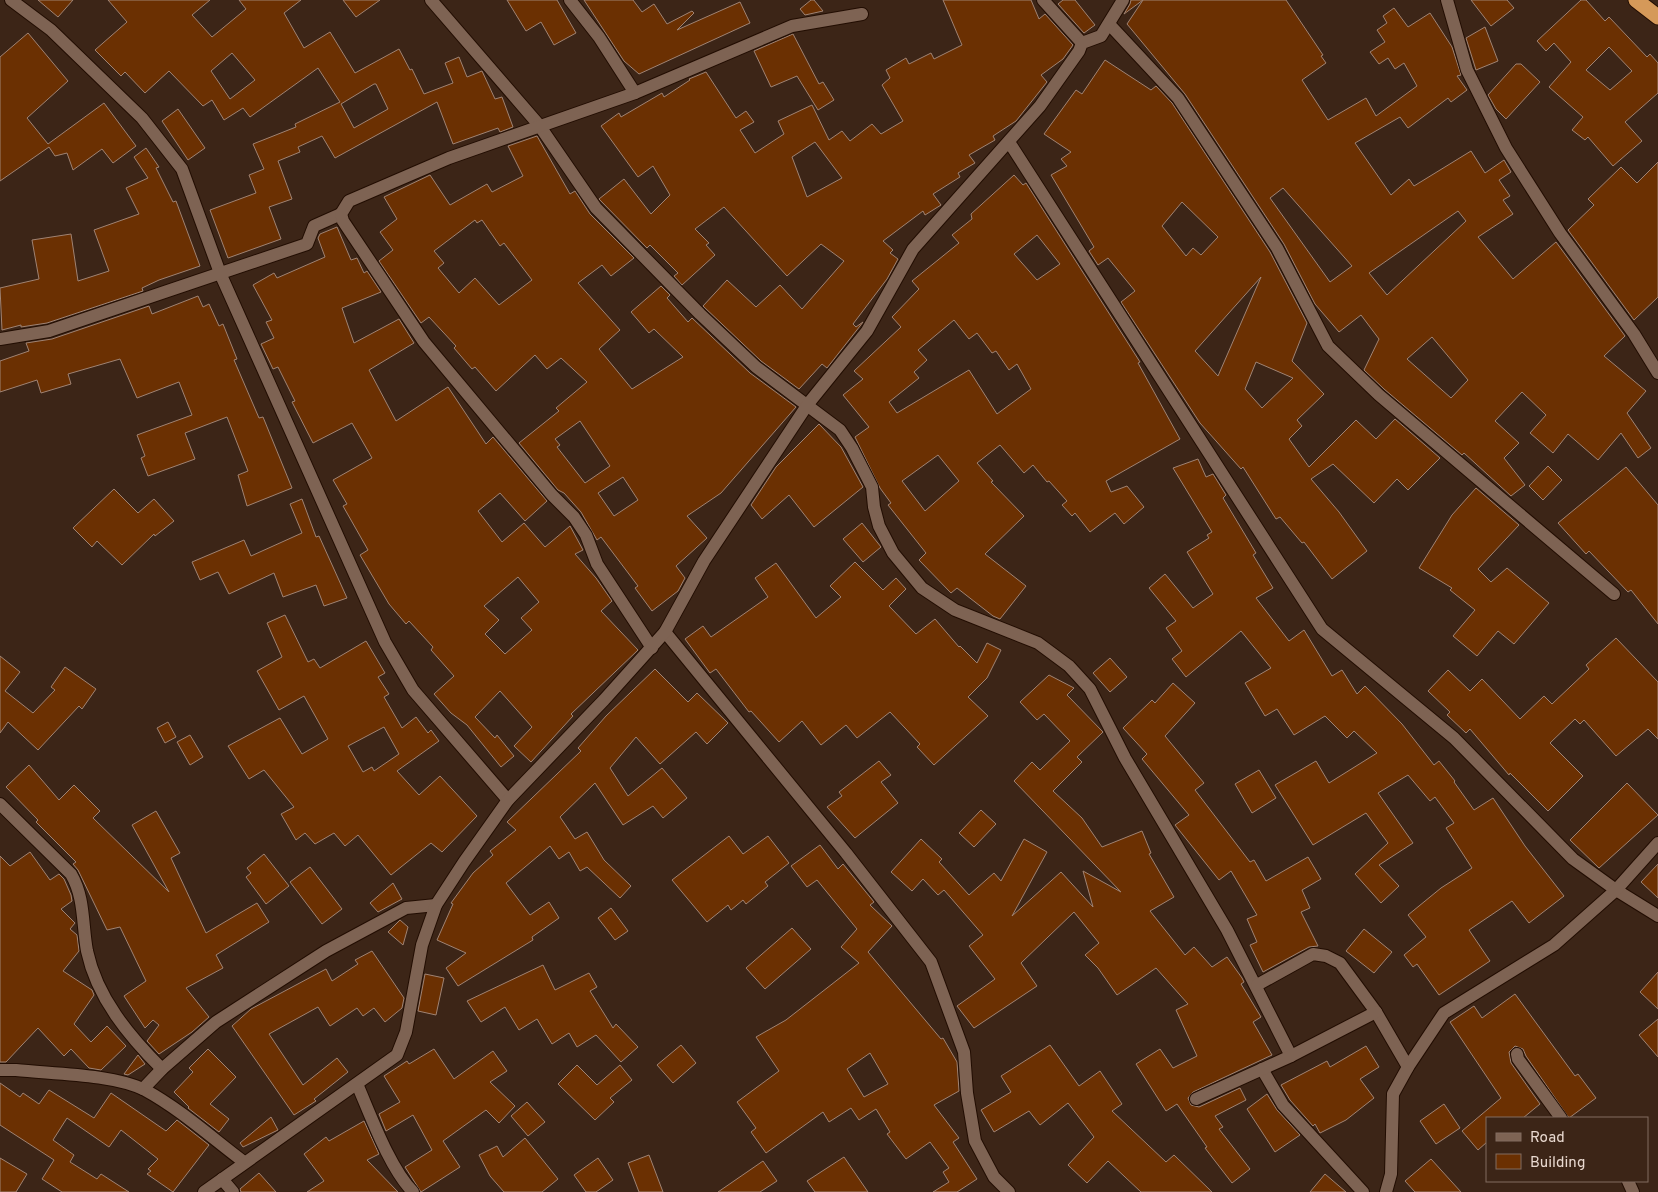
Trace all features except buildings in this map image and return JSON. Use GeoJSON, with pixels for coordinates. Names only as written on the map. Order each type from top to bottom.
{"type":"FeatureCollection","features":[{"type":"Feature","properties":{"kind":"highway"},"geometry":{"type":"LineString","coordinates":[[1636,0],[1658,17]]}},
{"type":"Feature","properties":{"kind":"street"},"geometry":{"type":"LineString","coordinates":[[11,0],[51,30],[142,118],[182,169],[220,273],[385,642],[413,690],[508,800]]}},
{"type":"Feature","properties":{"kind":"street"},"geometry":{"type":"LineString","coordinates":[[431,0],[538,125],[596,208],[707,321],[756,367],[808,404],[840,430],[852,448],[872,487],[874,507],[879,526],[893,554],[922,588],[955,610],[1038,643],[1069,666],[1090,689],[1125,758],[1256,985],[1291,1056]]}},
{"type":"Feature","properties":{"kind":"street"},"geometry":{"type":"LineString","coordinates":[[570,0],[599,36],[635,93]]}},
{"type":"Feature","properties":{"kind":"street"},"geometry":{"type":"LineString","coordinates":[[1043,0],[1082,43]]}},
{"type":"Feature","properties":{"kind":"street"},"geometry":{"type":"LineString","coordinates":[[204,1192],[397,1055],[402,1047],[406,1032],[422,946],[436,905],[508,800],[665,632],[704,561],[808,404],[867,331],[913,249],[1040,106],[1079,51],[1082,43],[1101,36],[1123,0]]}},
{"type":"Feature","properties":{"kind":"street"},"geometry":{"type":"LineString","coordinates":[[1447,0],[1467,70],[1506,148],[1560,233],[1634,334],[1658,373]]}},
{"type":"Feature","properties":{"kind":"street"},"geometry":{"type":"LineString","coordinates":[[0,339],[48,331],[307,244],[314,226],[341,214],[349,201],[449,158],[538,125],[635,93],[792,26],[862,14]]}},
{"type":"Feature","properties":{"kind":"street"},"geometry":{"type":"LineString","coordinates":[[1109,24],[1178,98],[1277,248],[1328,346],[1378,395],[1614,594]]}},
{"type":"Feature","properties":{"kind":"street"},"geometry":{"type":"LineString","coordinates":[[1009,142],[1322,629],[1454,738],[1573,859],[1616,890],[1658,916]]}},
{"type":"Feature","properties":{"kind":"street"},"geometry":{"type":"LineString","coordinates":[[341,214],[343,221],[424,342],[582,529],[597,564],[652,648]]}},
{"type":"Feature","properties":{"kind":"street"},"geometry":{"type":"LineString","coordinates":[[665,632],[846,853],[931,962],[964,1052],[966,1093],[975,1141],[994,1177],[1009,1192]]}},
{"type":"Feature","properties":{"kind":"street"},"geometry":{"type":"LineString","coordinates":[[0,804],[71,874],[78,886],[82,900],[88,952],[98,986],[137,1044],[162,1069]]}},
{"type":"Feature","properties":{"kind":"street"},"geometry":{"type":"LineString","coordinates":[[1386,1192],[1391,1174],[1394,1094],[1408,1067],[1444,1013],[1554,945],[1616,890],[1658,843]]}},
{"type":"Feature","properties":{"kind":"street"},"geometry":{"type":"LineString","coordinates":[[143,1089],[162,1069],[216,1022],[326,951],[406,908],[436,905]]}},
{"type":"Feature","properties":{"kind":"street"},"geometry":{"type":"LineString","coordinates":[[1256,985],[1313,954],[1326,956],[1340,963],[1376,1012],[1408,1067]]}},
{"type":"Feature","properties":{"kind":"street"},"geometry":{"type":"LineString","coordinates":[[1196,1099],[1291,1056],[1376,1012]]}},
{"type":"Feature","properties":{"kind":"street"},"geometry":{"type":"LineString","coordinates":[[1517,1054],[1518,1059],[1560,1117]]}},
{"type":"Feature","properties":{"kind":"street"},"geometry":{"type":"LineString","coordinates":[[1262,1069],[1283,1105],[1363,1192]]}},
{"type":"Feature","properties":{"kind":"street"},"geometry":{"type":"LineString","coordinates":[[0,1070],[114,1080],[143,1089],[173,1108],[244,1162]]}},
{"type":"Feature","properties":{"kind":"street"},"geometry":{"type":"LineString","coordinates":[[357,1084],[388,1152],[405,1184],[413,1192]]}},
{"type":"Feature","properties":{"kind":"street"},"geometry":{"type":"LineString","coordinates":[[222,1179],[233,1192]]}}]}
